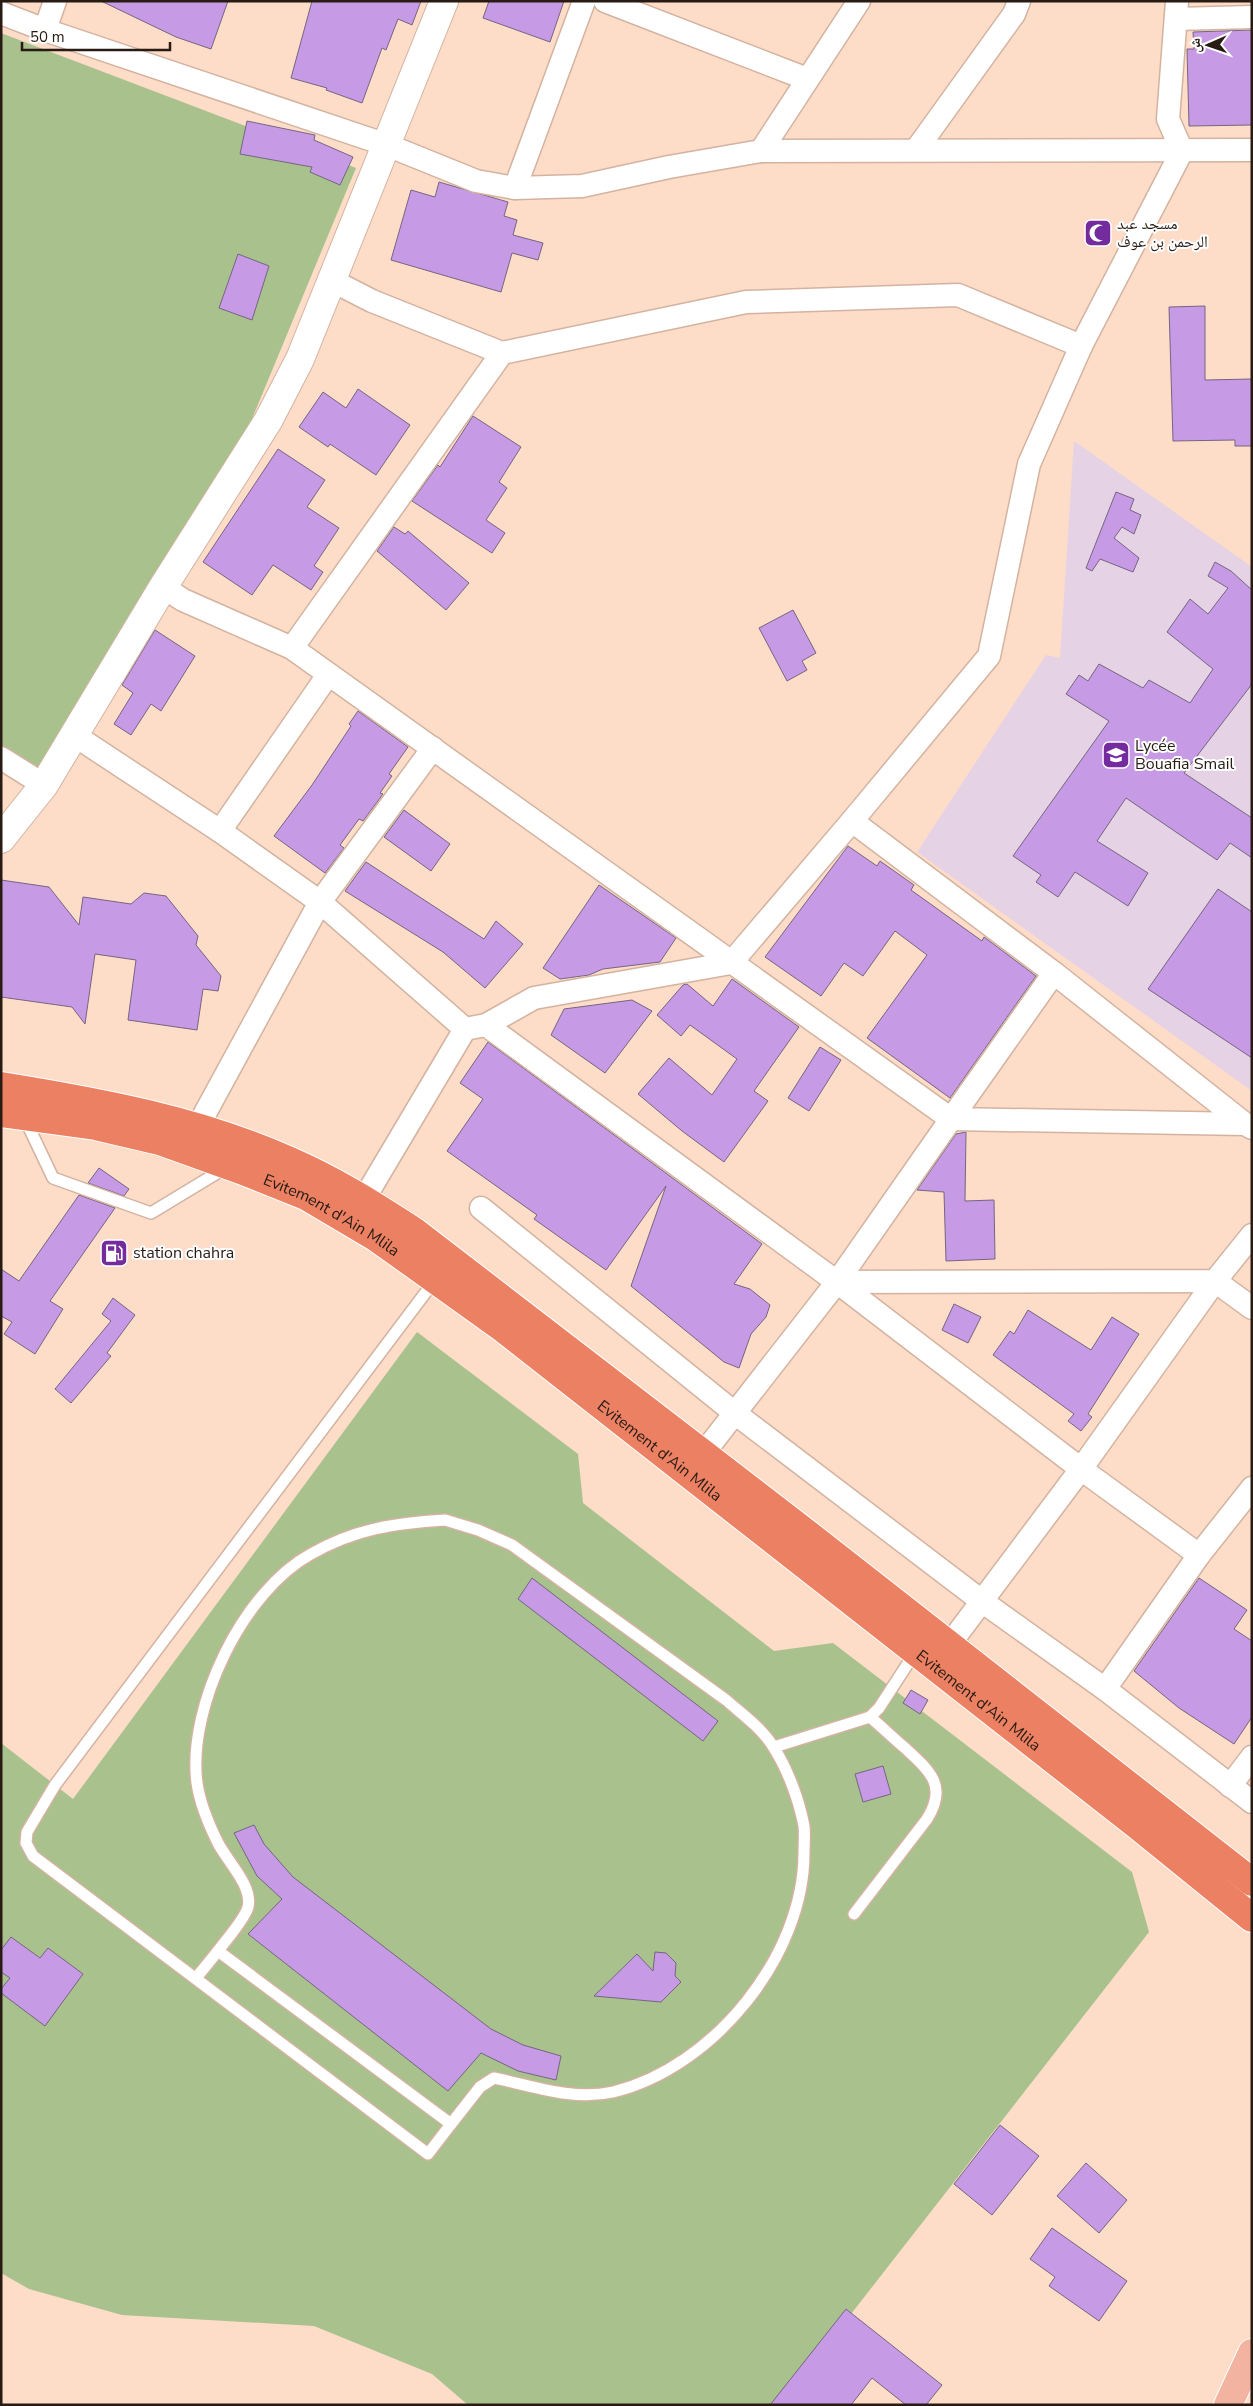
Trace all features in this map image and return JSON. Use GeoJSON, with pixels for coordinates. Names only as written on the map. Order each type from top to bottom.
{"type":"FeatureCollection","features":[{"type":"Feature","properties":{"kind":"highway","name":"Evitement d'Ain Mlila"},"geometry":{"type":"LineString","coordinates":[[1,1086],[84,1100],[156,1115],[237,1140],[291,1161],[364,1199],[414,1232],[703,1454],[1252,1882]]}},
{"type":"Feature","properties":{"kind":"highway","name":"Evitement d'Ain Mlila"},"geometry":{"type":"LineString","coordinates":[[12,1114],[96,1126],[142,1137],[229,1166],[306,1196],[377,1238],[500,1326],[916,1651],[1252,1918]]}},
{"type":"Feature","properties":{"kind":"main road"},"geometry":{"type":"LineString","coordinates":[[1228,2405],[1252,2353]]}},
{"type":"Feature","properties":{"kind":"street"},"geometry":{"type":"LineString","coordinates":[[45,30],[55,1]]}},
{"type":"Feature","properties":{"kind":"street"},"geometry":{"type":"LineString","coordinates":[[515,188],[584,1]]}},
{"type":"Feature","properties":{"kind":"street"},"geometry":{"type":"LineString","coordinates":[[605,1],[807,80]]}},
{"type":"Feature","properties":{"kind":"street"},"geometry":{"type":"LineString","coordinates":[[760,151],[859,1]]}},
{"type":"Feature","properties":{"kind":"street"},"geometry":{"type":"LineString","coordinates":[[916,150],[1014,14],[1019,1]]}},
{"type":"Feature","properties":{"kind":"street"},"geometry":{"type":"LineString","coordinates":[[1,839],[44,785],[163,587],[268,421],[300,359],[387,145],[436,3]]}},
{"type":"Feature","properties":{"kind":"street"},"geometry":{"type":"LineString","coordinates":[[1182,151],[1168,119],[1176,10],[1252,17]]}},
{"type":"Feature","properties":{"kind":"street"},"geometry":{"type":"LineString","coordinates":[[1,13],[45,30],[387,145],[476,181],[515,188],[582,186],[696,162],[760,151],[1252,150]]}},
{"type":"Feature","properties":{"kind":"street"},"geometry":{"type":"LineString","coordinates":[[364,1199],[464,1029],[486,1025],[534,998],[731,963],[989,656],[1029,464],[1081,346],[1182,151]]}},
{"type":"Feature","properties":{"kind":"street"},"geometry":{"type":"LineString","coordinates":[[331,280],[372,301],[502,353],[746,302],[958,296],[1081,346]]}},
{"type":"Feature","properties":{"kind":"street"},"geometry":{"type":"LineString","coordinates":[[292,648],[502,353]]}},
{"type":"Feature","properties":{"kind":"street"},"geometry":{"type":"LineString","coordinates":[[163,587],[183,600],[292,648],[951,1119],[1248,1126]]}},
{"type":"Feature","properties":{"kind":"street"},"geometry":{"type":"LineString","coordinates":[[220,831],[328,675]]}},
{"type":"Feature","properties":{"kind":"street"},"geometry":{"type":"LineString","coordinates":[[74,735],[220,831],[320,902],[464,1029]]}},
{"type":"Feature","properties":{"kind":"street"},"geometry":{"type":"LineString","coordinates":[[198,1128],[320,902],[432,748]]}},
{"type":"Feature","properties":{"kind":"street"},"geometry":{"type":"LineString","coordinates":[[1,758],[44,785]]}},
{"type":"Feature","properties":{"kind":"street"},"geometry":{"type":"LineString","coordinates":[[852,821],[1054,973],[1248,1126]]}},
{"type":"Feature","properties":{"kind":"street"},"geometry":{"type":"LineString","coordinates":[[703,1454],[837,1282],[1054,973]]}},
{"type":"Feature","properties":{"kind":"street"},"geometry":{"type":"LineString","coordinates":[[486,1025],[837,1282],[1081,1469],[1198,1555]]}},
{"type":"Feature","properties":{"kind":"street"},"geometry":{"type":"LineString","coordinates":[[481,1208],[736,1414],[983,1602],[1105,1689],[1252,1802]]}},
{"type":"Feature","properties":{"kind":"street"},"geometry":{"type":"LineString","coordinates":[[949,1645],[1081,1469],[1215,1281],[1252,1235]]}},
{"type":"Feature","properties":{"kind":"street"},"geometry":{"type":"LineString","coordinates":[[837,1282],[1215,1281],[1252,1308]]}},
{"type":"Feature","properties":{"kind":"street"},"geometry":{"type":"LineString","coordinates":[[1105,1689],[1198,1555],[1252,1488]]}},
{"type":"Feature","properties":{"kind":"street"},"geometry":{"type":"LineString","coordinates":[[1230,1786],[1252,1757]]}},
{"type":"Feature","properties":{"kind":"lane"},"geometry":{"type":"LineString","coordinates":[[12,1114],[53,1178],[152,1213],[229,1166]]}},
{"type":"Feature","properties":{"kind":"lane"},"geometry":{"type":"LineString","coordinates":[[196,1978],[248,1909],[248,1898],[244,1887],[219,1845],[205,1815],[197,1783],[196,1748],[200,1719],[208,1690],[220,1662],[260,1598],[285,1572],[309,1554],[341,1538],[376,1527],[445,1520],[478,1530],[512,1545],[726,1700],[758,1728],[774,1747],[791,1783],[804,1827],[804,1866],[798,1898],[788,1929],[768,1970],[748,2001],[718,2032],[686,2060],[651,2080],[612,2092],[573,2095],[542,2091],[494,2078],[480,2087],[428,2154],[33,1856],[26,1843],[27,1832],[55,1785],[435,1280]]}},
{"type":"Feature","properties":{"kind":"lane"},"geometry":{"type":"LineString","coordinates":[[774,1747],[870,1717],[879,1708],[916,1651]]}},
{"type":"Feature","properties":{"kind":"lane"},"geometry":{"type":"LineString","coordinates":[[854,1914],[927,1819],[935,1806],[937,1792],[934,1779],[927,1767],[870,1717]]}},
{"type":"Feature","properties":{"kind":"lane"},"geometry":{"type":"LineString","coordinates":[[218,1951],[451,2124]]}},
{"type":"Feature","properties":{"kind":"shaded area","name":"Lycée Bouafia Smail"},"geometry":{"type":"Polygon","coordinates":[[[1074,441],[1252,567],[1252,1091],[917,852],[1046,655],[1060,658],[1074,441]]]}},
{"type":"Feature","properties":{"kind":"green space"},"geometry":{"type":"Polygon","coordinates":[[[1,33],[356,168],[244,438],[40,771],[1,746],[1,33]]]}},
{"type":"Feature","properties":{"kind":"green space"},"geometry":{"type":"Polygon","coordinates":[[[417,1332],[578,1454],[583,1503],[774,1651],[833,1643],[1132,1872],[1149,1932],[780,2405],[468,2405],[432,2374],[314,2326],[122,2315],[29,2289],[1,2273],[1,1743],[73,1799],[417,1332]]]}},
{"type":"Feature","properties":{"kind":"building"},"geometry":{"type":"Polygon","coordinates":[[[101,1],[228,1],[211,49],[176,37],[101,1]]]}},
{"type":"Feature","properties":{"kind":"building"},"geometry":{"type":"Polygon","coordinates":[[[312,1],[421,1],[412,25],[398,19],[386,50],[382,48],[362,103],[326,90],[327,88],[291,78],[312,1]]]}},
{"type":"Feature","properties":{"kind":"building"},"geometry":{"type":"Polygon","coordinates":[[[489,1],[564,1],[550,42],[483,18],[489,1]]]}},
{"type":"Feature","properties":{"kind":"building"},"geometry":{"type":"Polygon","coordinates":[[[1252,30],[1252,125],[1189,126],[1187,49],[1194,49],[1193,32],[1252,30]]]}},
{"type":"Feature","properties":{"kind":"building"},"geometry":{"type":"Polygon","coordinates":[[[247,121],[315,135],[314,140],[353,157],[340,185],[310,172],[312,167],[240,154],[247,121]]]}},
{"type":"Feature","properties":{"kind":"building"},"geometry":{"type":"Polygon","coordinates":[[[439,182],[508,202],[504,216],[517,220],[513,235],[543,243],[538,260],[512,253],[501,292],[391,260],[411,190],[435,197],[439,182]]]}},
{"type":"Feature","properties":{"kind":"building"},"geometry":{"type":"Polygon","coordinates":[[[238,254],[269,266],[252,320],[219,308],[238,254]]]}},
{"type":"Feature","properties":{"kind":"building"},"geometry":{"type":"Polygon","coordinates":[[[1205,306],[1205,380],[1252,379],[1252,446],[1235,446],[1235,440],[1173,441],[1169,307],[1205,306]]]}},
{"type":"Feature","properties":{"kind":"building"},"geometry":{"type":"Polygon","coordinates":[[[358,389],[410,425],[376,475],[330,444],[328,447],[299,427],[323,392],[346,408],[358,389]]]}},
{"type":"Feature","properties":{"kind":"building"},"geometry":{"type":"Polygon","coordinates":[[[473,416],[521,447],[499,482],[507,488],[486,520],[505,533],[492,553],[412,501],[438,465],[440,467],[473,416]]]}},
{"type":"Feature","properties":{"kind":"building"},"geometry":{"type":"Polygon","coordinates":[[[278,449],[325,480],[307,507],[339,528],[314,566],[323,572],[311,590],[273,565],[252,595],[203,562],[278,449]]]}},
{"type":"Feature","properties":{"kind":"building"},"geometry":{"type":"Polygon","coordinates":[[[1116,492],[1134,499],[1130,510],[1141,515],[1134,534],[1122,527],[1114,538],[1139,558],[1133,572],[1100,559],[1092,571],[1086,568],[1116,492]]]}},
{"type":"Feature","properties":{"kind":"building"},"geometry":{"type":"Polygon","coordinates":[[[394,527],[405,534],[408,531],[469,583],[446,610],[377,551],[394,527]]]}},
{"type":"Feature","properties":{"kind":"building"},"geometry":{"type":"Polygon","coordinates":[[[1215,562],[1231,571],[1252,590],[1252,684],[1184,773],[1252,818],[1252,858],[1230,843],[1217,860],[1126,798],[1097,841],[1148,873],[1128,906],[1075,872],[1058,897],[1036,882],[1041,875],[1013,856],[1109,721],[1066,694],[1079,675],[1088,681],[1099,664],[1143,688],[1149,680],[1190,703],[1213,669],[1167,632],[1190,599],[1208,614],[1228,588],[1208,576],[1215,562]]]}},
{"type":"Feature","properties":{"kind":"building"},"geometry":{"type":"Polygon","coordinates":[[[793,610],[816,653],[802,661],[807,670],[787,681],[759,628],[793,610]]]}},
{"type":"Feature","properties":{"kind":"building"},"geometry":{"type":"Polygon","coordinates":[[[155,630],[195,656],[161,711],[151,704],[131,735],[114,724],[133,693],[122,685],[155,630]]]}},
{"type":"Feature","properties":{"kind":"building"},"geometry":{"type":"Polygon","coordinates":[[[358,711],[408,747],[389,774],[392,776],[380,793],[383,794],[363,821],[359,819],[340,845],[344,848],[325,873],[274,836],[312,785],[351,726],[349,724],[358,711]]]}},
{"type":"Feature","properties":{"kind":"building"},"geometry":{"type":"Polygon","coordinates":[[[404,810],[450,844],[431,871],[384,837],[404,810]]]}},
{"type":"Feature","properties":{"kind":"building"},"geometry":{"type":"Polygon","coordinates":[[[848,846],[877,866],[880,861],[914,885],[911,890],[982,941],[984,937],[1036,976],[950,1098],[867,1038],[927,955],[895,931],[863,976],[844,963],[821,996],[765,957],[848,846]]]}},
{"type":"Feature","properties":{"kind":"building"},"geometry":{"type":"Polygon","coordinates":[[[366,862],[484,939],[496,921],[523,944],[485,988],[443,952],[345,891],[366,862]]]}},
{"type":"Feature","properties":{"kind":"building"},"geometry":{"type":"Polygon","coordinates":[[[1,880],[49,887],[79,925],[83,897],[131,904],[144,893],[166,896],[198,936],[196,945],[221,976],[218,991],[203,989],[197,1030],[128,1020],[136,960],[95,954],[85,1024],[72,1007],[1,997],[1,880]]]}},
{"type":"Feature","properties":{"kind":"building"},"geometry":{"type":"Polygon","coordinates":[[[599,885],[676,938],[660,962],[603,969],[589,975],[560,979],[543,968],[599,885]]]}},
{"type":"Feature","properties":{"kind":"building"},"geometry":{"type":"Polygon","coordinates":[[[1218,889],[1252,912],[1252,1058],[1148,989],[1218,889]]]}},
{"type":"Feature","properties":{"kind":"building"},"geometry":{"type":"Polygon","coordinates":[[[732,979],[799,1027],[754,1091],[768,1101],[724,1162],[682,1131],[638,1094],[669,1058],[712,1095],[737,1059],[690,1025],[681,1036],[657,1015],[683,985],[687,984],[713,1006],[732,979]]]}},
{"type":"Feature","properties":{"kind":"building"},"geometry":{"type":"Polygon","coordinates":[[[632,1000],[652,1011],[605,1073],[551,1035],[564,1009],[632,1000]]]}},
{"type":"Feature","properties":{"kind":"building"},"geometry":{"type":"Polygon","coordinates":[[[488,1042],[762,1244],[734,1284],[750,1289],[770,1305],[766,1317],[751,1334],[739,1368],[724,1362],[631,1286],[666,1186],[606,1270],[534,1219],[537,1215],[447,1151],[483,1099],[460,1083],[488,1042]]]}},
{"type":"Feature","properties":{"kind":"building"},"geometry":{"type":"Polygon","coordinates":[[[820,1047],[841,1060],[809,1111],[788,1098],[820,1047]]]}},
{"type":"Feature","properties":{"kind":"building"},"geometry":{"type":"Polygon","coordinates":[[[966,1132],[965,1201],[994,1200],[995,1259],[946,1261],[944,1192],[917,1190],[956,1134],[966,1132]]]}},
{"type":"Feature","properties":{"kind":"building"},"geometry":{"type":"Polygon","coordinates":[[[99,1168],[129,1189],[124,1196],[88,1183],[99,1168]]]}},
{"type":"Feature","properties":{"kind":"building"},"geometry":{"type":"Polygon","coordinates":[[[79,1195],[115,1208],[50,1301],[63,1309],[35,1354],[4,1334],[12,1322],[1,1316],[1,1269],[19,1281],[79,1195]]]}},
{"type":"Feature","properties":{"kind":"building"},"geometry":{"type":"Polygon","coordinates":[[[113,1298],[135,1315],[107,1353],[111,1356],[71,1403],[55,1389],[111,1321],[102,1314],[113,1298]]]}},
{"type":"Feature","properties":{"kind":"building"},"geometry":{"type":"Polygon","coordinates":[[[954,1304],[981,1317],[968,1343],[942,1330],[954,1304]]]}},
{"type":"Feature","properties":{"kind":"building"},"geometry":{"type":"Polygon","coordinates":[[[1028,1310],[1091,1350],[1112,1317],[1139,1334],[1088,1414],[1092,1417],[1081,1431],[1068,1421],[1074,1414],[993,1355],[1010,1331],[1014,1334],[1028,1310]]]}},
{"type":"Feature","properties":{"kind":"building"},"geometry":{"type":"Polygon","coordinates":[[[532,1578],[718,1721],[703,1741],[518,1599],[532,1578]]]}},
{"type":"Feature","properties":{"kind":"building"},"geometry":{"type":"Polygon","coordinates":[[[1199,1578],[1247,1610],[1234,1629],[1252,1641],[1252,1717],[1234,1744],[1179,1708],[1134,1671],[1199,1578]]]}},
{"type":"Feature","properties":{"kind":"building"},"geometry":{"type":"Polygon","coordinates":[[[911,1690],[928,1700],[920,1714],[903,1703],[911,1690]]]}},
{"type":"Feature","properties":{"kind":"building"},"geometry":{"type":"Polygon","coordinates":[[[883,1766],[891,1794],[863,1802],[855,1774],[883,1766]]]}},
{"type":"Feature","properties":{"kind":"building"},"geometry":{"type":"Polygon","coordinates":[[[254,1825],[264,1844],[293,1877],[491,2029],[523,2045],[561,2056],[556,2080],[518,2071],[481,2053],[448,2091],[248,1934],[282,1899],[257,1876],[234,1833],[254,1825]]]}},
{"type":"Feature","properties":{"kind":"building"},"geometry":{"type":"Polygon","coordinates":[[[11,1937],[40,1958],[48,1948],[83,1974],[45,2026],[1,1993],[1,1989],[10,1978],[1,1972],[1,1950],[11,1937]]]}},
{"type":"Feature","properties":{"kind":"building"},"geometry":{"type":"Polygon","coordinates":[[[655,1952],[666,1953],[676,1963],[675,1976],[681,1982],[661,2002],[594,1996],[637,1954],[653,1971],[655,1952]]]}},
{"type":"Feature","properties":{"kind":"building"},"geometry":{"type":"Polygon","coordinates":[[[1000,2125],[1039,2156],[992,2215],[954,2184],[1000,2125]]]}},
{"type":"Feature","properties":{"kind":"building"},"geometry":{"type":"Polygon","coordinates":[[[1086,2163],[1127,2200],[1099,2233],[1057,2196],[1086,2163]]]}},
{"type":"Feature","properties":{"kind":"building"},"geometry":{"type":"Polygon","coordinates":[[[1052,2228],[1127,2281],[1099,2321],[1049,2286],[1055,2277],[1030,2259],[1052,2228]]]}},
{"type":"Feature","properties":{"kind":"building"},"geometry":{"type":"Polygon","coordinates":[[[846,2309],[942,2385],[926,2405],[906,2405],[872,2378],[851,2405],[770,2405],[846,2309]]]}},
{"type":"Feature","properties":{"kind":"place","name":"مسجد عبد الرحمن بن عوف"},"geometry":{"type":"Point","coordinates":[1098,233]}},
{"type":"Feature","properties":{"kind":"place","name":"Lycée Bouafia Smail"},"geometry":{"type":"Point","coordinates":[1116,755]}},
{"type":"Feature","properties":{"kind":"place","name":"station chahra"},"geometry":{"type":"Point","coordinates":[114,1253]}}]}
